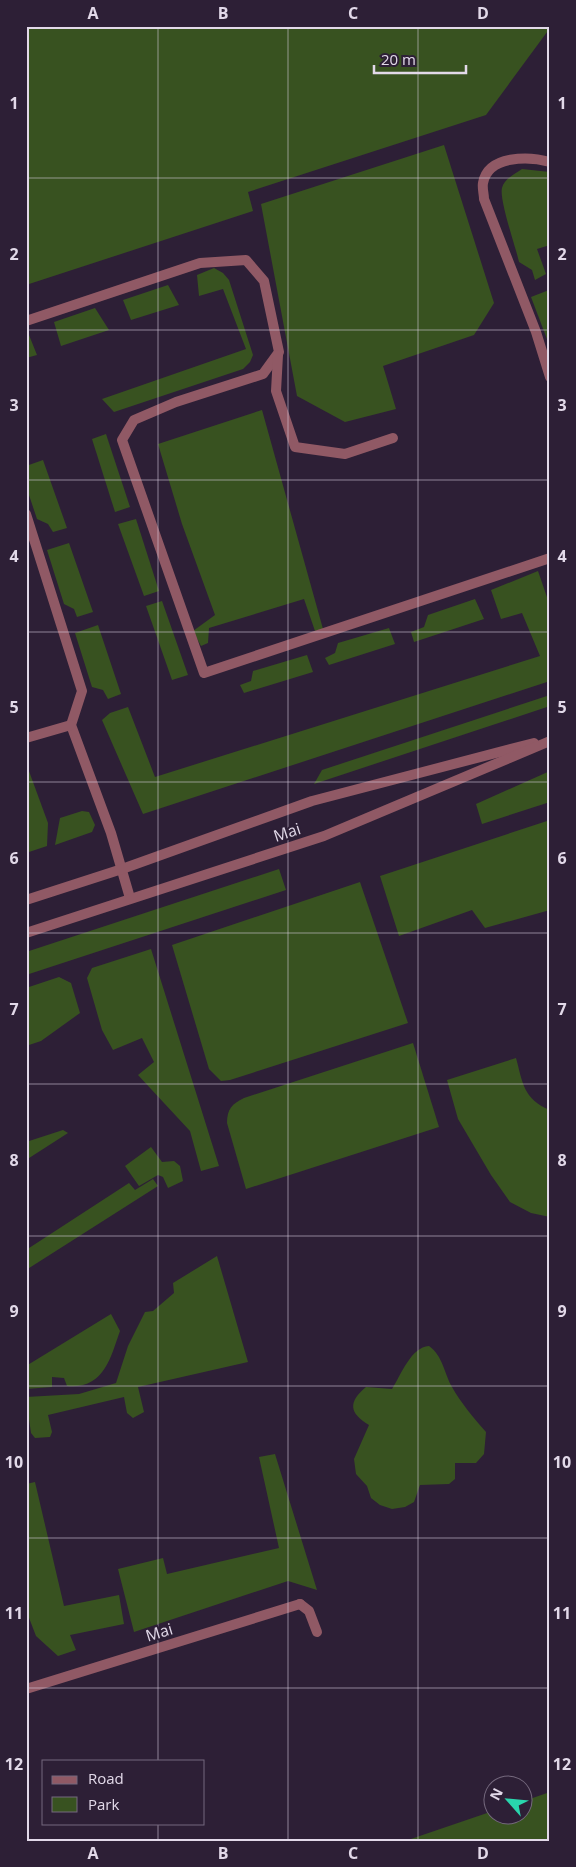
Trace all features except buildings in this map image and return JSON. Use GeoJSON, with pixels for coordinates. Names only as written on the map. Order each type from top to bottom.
{"type":"FeatureCollection","features":[{"type":"Feature","properties":{"kind":"street"},"geometry":{"type":"LineString","coordinates":[[550,162],[537,158],[510,159],[489,170],[483,184],[484,199],[536,332],[550,377]]}},
{"type":"Feature","properties":{"kind":"street"},"geometry":{"type":"LineString","coordinates":[[26,321],[200,263],[246,260],[264,282],[278,354],[276,391],[295,447],[345,454],[393,438]]}},
{"type":"Feature","properties":{"kind":"street"},"geometry":{"type":"LineString","coordinates":[[278,354],[263,374],[176,402],[134,420],[122,440],[204,673],[550,558]]}},
{"type":"Feature","properties":{"kind":"street"},"geometry":{"type":"LineString","coordinates":[[26,514],[82,691],[71,725],[122,869],[130,898]]}},
{"type":"Feature","properties":{"kind":"street"},"geometry":{"type":"LineString","coordinates":[[26,738],[71,725]]}},
{"type":"Feature","properties":{"kind":"street","name":"Mai"},"geometry":{"type":"LineString","coordinates":[[26,900],[122,869],[312,801],[550,740]]}},
{"type":"Feature","properties":{"kind":"street","name":"Mai"},"geometry":{"type":"LineString","coordinates":[[26,933],[324,836],[550,740]]}},
{"type":"Feature","properties":{"kind":"street","name":"Mai"},"geometry":{"type":"LineString","coordinates":[[26,1689],[300,1604],[309,1611],[317,1632]]}},
{"type":"Feature","properties":{"kind":"green space"},"geometry":{"type":"Polygon","coordinates":[[[26,26],[550,26],[550,28],[486,115],[248,192],[253,211],[26,285],[26,26]]]}},
{"type":"Feature","properties":{"kind":"green space"},"geometry":{"type":"Polygon","coordinates":[[[444,145],[494,303],[474,335],[383,366],[396,409],[345,422],[297,396],[261,204],[444,145]]]}},
{"type":"Feature","properties":{"kind":"green space"},"geometry":{"type":"Polygon","coordinates":[[[522,169],[550,172],[550,245],[537,249],[546,274],[535,280],[532,270],[519,262],[505,213],[502,194],[505,182],[522,169]]]}},
{"type":"Feature","properties":{"kind":"green space"},"geometry":{"type":"Polygon","coordinates":[[[214,268],[223,273],[229,280],[253,355],[250,362],[243,369],[114,412],[102,399],[246,349],[223,289],[199,296],[197,275],[214,268]]]}},
{"type":"Feature","properties":{"kind":"green space"},"geometry":{"type":"Polygon","coordinates":[[[168,285],[179,305],[131,320],[123,300],[168,285]]]}},
{"type":"Feature","properties":{"kind":"green space"},"geometry":{"type":"Polygon","coordinates":[[[549,290],[550,293],[550,347],[531,297],[549,290]]]}},
{"type":"Feature","properties":{"kind":"green space"},"geometry":{"type":"Polygon","coordinates":[[[95,308],[109,330],[61,346],[54,322],[95,308]]]}},
{"type":"Feature","properties":{"kind":"green space"},"geometry":{"type":"Polygon","coordinates":[[[26,331],[37,355],[26,358],[26,331]]]}},
{"type":"Feature","properties":{"kind":"green space"},"geometry":{"type":"Polygon","coordinates":[[[262,410],[323,629],[315,631],[304,599],[209,628],[208,643],[201,646],[193,631],[215,615],[182,524],[158,444],[262,410]]]}},
{"type":"Feature","properties":{"kind":"green space"},"geometry":{"type":"Polygon","coordinates":[[[106,434],[130,507],[115,512],[92,439],[106,434]]]}},
{"type":"Feature","properties":{"kind":"green space"},"geometry":{"type":"Polygon","coordinates":[[[43,460],[67,528],[53,532],[48,524],[37,519],[26,486],[26,466],[43,460]]]}},
{"type":"Feature","properties":{"kind":"green space"},"geometry":{"type":"Polygon","coordinates":[[[136,519],[159,591],[144,596],[118,524],[136,519]]]}},
{"type":"Feature","properties":{"kind":"green space"},"geometry":{"type":"Polygon","coordinates":[[[69,543],[93,612],[77,617],[74,609],[64,604],[47,550],[69,543]]]}},
{"type":"Feature","properties":{"kind":"green space"},"geometry":{"type":"Polygon","coordinates":[[[538,571],[550,606],[550,681],[143,814],[102,720],[110,713],[128,707],[155,777],[540,656],[522,613],[501,619],[491,590],[538,571]]]}},
{"type":"Feature","properties":{"kind":"green space"},"geometry":{"type":"Polygon","coordinates":[[[475,599],[484,619],[414,642],[411,632],[424,627],[428,615],[475,599]]]}},
{"type":"Feature","properties":{"kind":"green space"},"geometry":{"type":"Polygon","coordinates":[[[162,601],[188,675],[172,680],[146,606],[162,601]]]}},
{"type":"Feature","properties":{"kind":"green space"},"geometry":{"type":"Polygon","coordinates":[[[98,625],[121,694],[108,699],[103,690],[92,687],[75,633],[98,625]]]}},
{"type":"Feature","properties":{"kind":"green space"},"geometry":{"type":"Polygon","coordinates":[[[389,628],[395,644],[329,665],[325,658],[335,653],[338,643],[389,628]]]}},
{"type":"Feature","properties":{"kind":"green space"},"geometry":{"type":"Polygon","coordinates":[[[307,655],[313,672],[244,693],[240,685],[251,681],[253,671],[307,655]]]}},
{"type":"Feature","properties":{"kind":"green space"},"geometry":{"type":"Polygon","coordinates":[[[550,695],[550,706],[314,784],[322,770],[550,695]]]}},
{"type":"Feature","properties":{"kind":"green space"},"geometry":{"type":"Polygon","coordinates":[[[26,763],[48,823],[47,846],[26,853],[26,763]]]}},
{"type":"Feature","properties":{"kind":"green space"},"geometry":{"type":"Polygon","coordinates":[[[550,771],[550,802],[482,824],[476,804],[550,771]]]}},
{"type":"Feature","properties":{"kind":"green space"},"geometry":{"type":"Polygon","coordinates":[[[82,811],[89,812],[95,825],[92,832],[55,845],[60,818],[82,811]]]}},
{"type":"Feature","properties":{"kind":"green space"},"geometry":{"type":"Polygon","coordinates":[[[550,820],[550,910],[485,928],[472,910],[399,936],[380,876],[550,820]]]}},
{"type":"Feature","properties":{"kind":"green space"},"geometry":{"type":"Polygon","coordinates":[[[279,869],[286,890],[26,975],[26,952],[279,869]]]}},
{"type":"Feature","properties":{"kind":"green space"},"geometry":{"type":"Polygon","coordinates":[[[360,882],[408,1023],[230,1080],[221,1081],[209,1069],[172,945],[360,882]]]}},
{"type":"Feature","properties":{"kind":"green space"},"geometry":{"type":"Polygon","coordinates":[[[151,949],[219,1166],[201,1171],[190,1131],[138,1075],[154,1062],[142,1038],[113,1050],[102,1030],[87,978],[92,968],[151,949]]]}},
{"type":"Feature","properties":{"kind":"green space"},"geometry":{"type":"Polygon","coordinates":[[[59,977],[71,983],[80,1013],[41,1041],[26,1046],[26,988],[59,977]]]}},
{"type":"Feature","properties":{"kind":"green space"},"geometry":{"type":"Polygon","coordinates":[[[413,1043],[439,1127],[246,1189],[227,1123],[229,1111],[236,1102],[413,1043]]]}},
{"type":"Feature","properties":{"kind":"green space"},"geometry":{"type":"Polygon","coordinates":[[[516,1058],[523,1083],[529,1095],[541,1106],[550,1110],[550,1217],[531,1213],[510,1202],[491,1175],[458,1119],[447,1080],[516,1058]]]}},
{"type":"Feature","properties":{"kind":"green space"},"geometry":{"type":"Polygon","coordinates":[[[63,1130],[68,1133],[26,1160],[26,1142],[63,1130]]]}},
{"type":"Feature","properties":{"kind":"green space"},"geometry":{"type":"Polygon","coordinates":[[[151,1147],[162,1162],[174,1161],[180,1166],[183,1181],[168,1188],[163,1177],[158,1175],[139,1186],[125,1166],[151,1147]]]}},
{"type":"Feature","properties":{"kind":"green space"},"geometry":{"type":"Polygon","coordinates":[[[153,1179],[158,1186],[26,1270],[26,1250],[129,1183],[135,1190],[153,1179]]]}},
{"type":"Feature","properties":{"kind":"green space"},"geometry":{"type":"Polygon","coordinates":[[[217,1256],[248,1362],[138,1387],[144,1412],[133,1418],[127,1413],[124,1397],[48,1415],[52,1432],[50,1437],[35,1438],[31,1433],[29,1419],[26,1420],[26,1397],[79,1394],[116,1383],[128,1346],[145,1312],[153,1311],[174,1293],[173,1283],[217,1256]]]}},
{"type":"Feature","properties":{"kind":"green space"},"geometry":{"type":"Polygon","coordinates":[[[111,1314],[120,1331],[109,1361],[97,1377],[89,1383],[79,1386],[67,1386],[64,1378],[52,1377],[52,1387],[26,1389],[26,1366],[111,1314]]]}},
{"type":"Feature","properties":{"kind":"green space"},"geometry":{"type":"Polygon","coordinates":[[[429,1346],[440,1360],[449,1382],[459,1399],[486,1432],[484,1454],[476,1463],[455,1463],[455,1479],[449,1484],[420,1485],[414,1502],[405,1507],[392,1509],[380,1505],[371,1498],[367,1486],[356,1474],[354,1459],[369,1425],[362,1421],[355,1412],[354,1402],[360,1392],[366,1387],[392,1389],[412,1356],[417,1351],[429,1346]]]}},
{"type":"Feature","properties":{"kind":"green space"},"geometry":{"type":"Polygon","coordinates":[[[275,1454],[317,1590],[288,1581],[134,1632],[118,1569],[163,1558],[167,1574],[279,1548],[259,1457],[275,1454]]]}},
{"type":"Feature","properties":{"kind":"green space"},"geometry":{"type":"Polygon","coordinates":[[[35,1482],[64,1606],[119,1595],[124,1624],[70,1635],[76,1650],[58,1656],[36,1636],[26,1610],[26,1484],[35,1482]]]}},
{"type":"Feature","properties":{"kind":"green space"},"geometry":{"type":"Polygon","coordinates":[[[550,1792],[550,1841],[405,1841],[484,1814],[484,1824],[534,1824],[534,1798],[550,1792]]]}}]}
